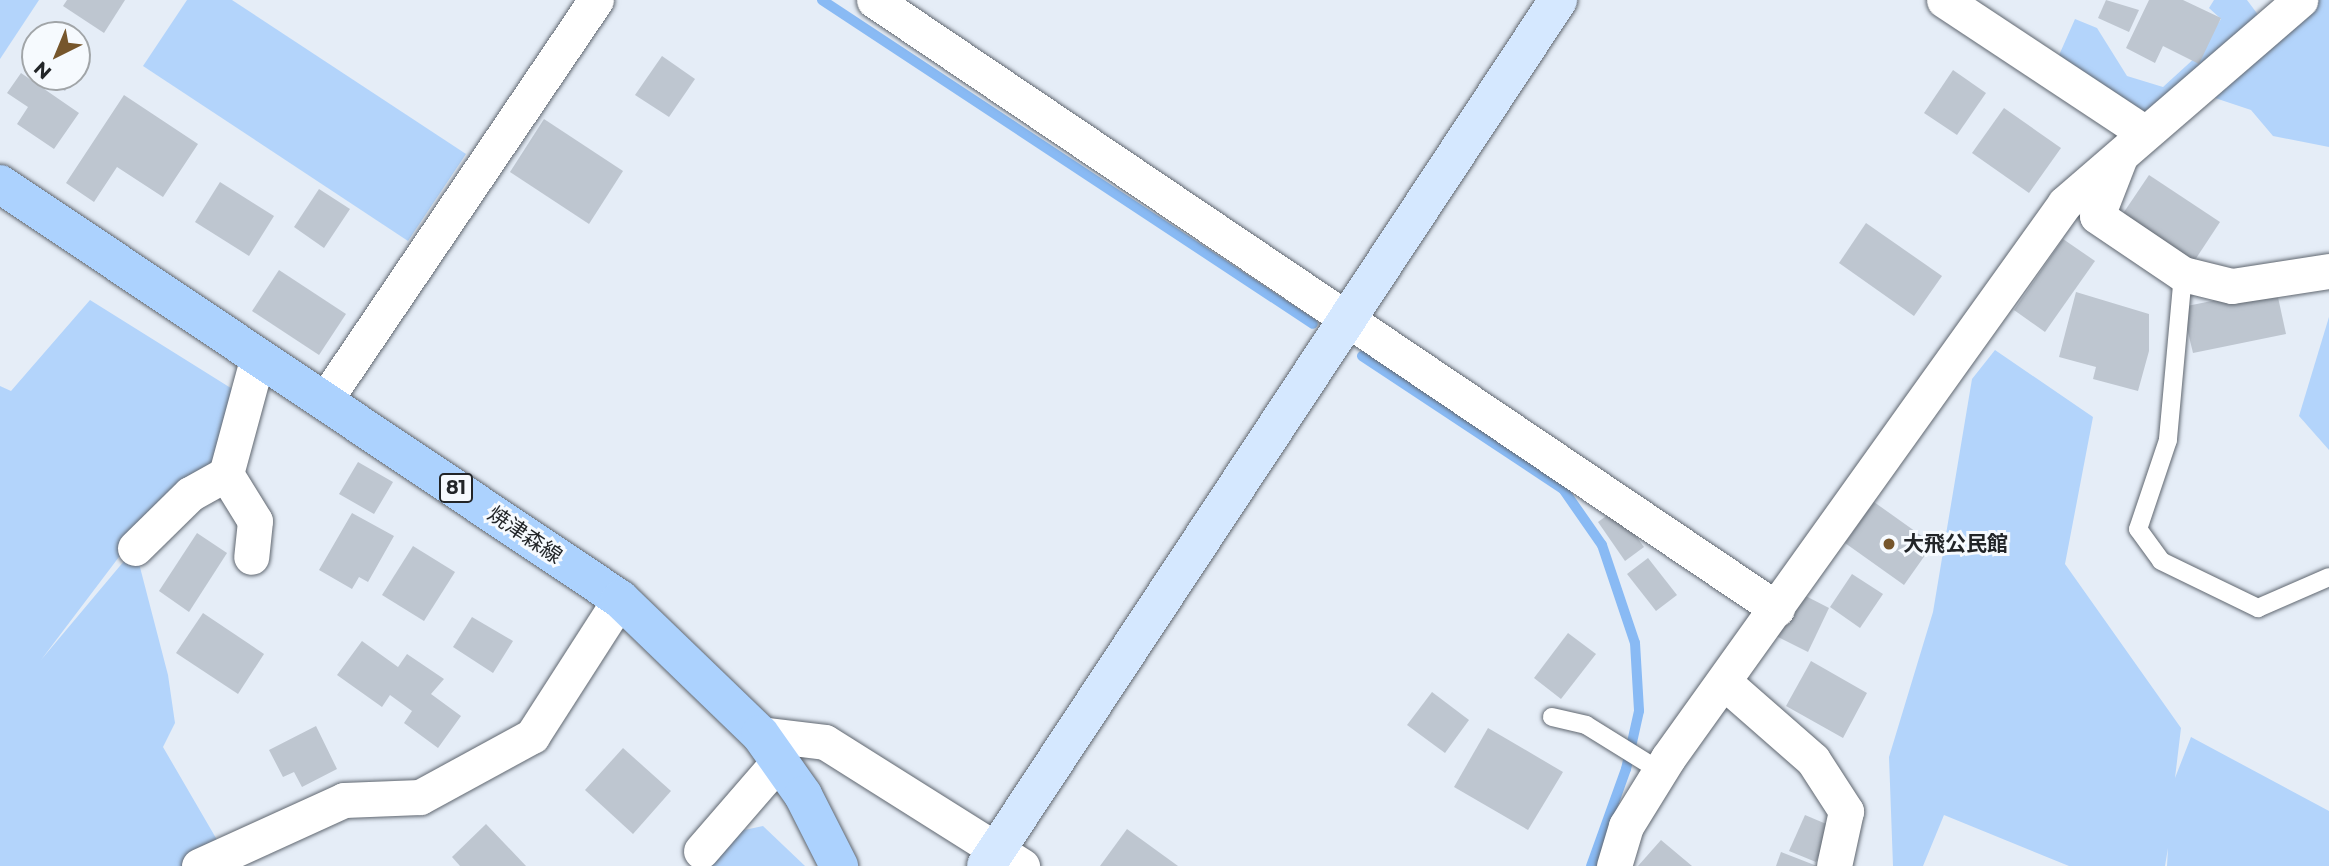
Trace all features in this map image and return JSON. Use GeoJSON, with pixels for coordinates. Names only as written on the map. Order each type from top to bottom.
{"type":"FeatureCollection","features":[{"type":"Feature","properties":{"kind":"main road","name":"焼津森線"},"geometry":{"type":"LineString","coordinates":[[0,184],[620,599],[770,747],[839,866]]}},
{"type":"Feature","properties":{"kind":"street"},"geometry":{"type":"LineString","coordinates":[[325,400],[596,0]]}},
{"type":"Feature","properties":{"kind":"street"},"geometry":{"type":"LineString","coordinates":[[874,0],[1349,316],[1777,609]]}},
{"type":"Feature","properties":{"kind":"street"},"geometry":{"type":"LineString","coordinates":[[701,851],[770,747],[825,742],[1002,861],[1349,316],[1558,0]]}},
{"type":"Feature","properties":{"kind":"street"},"geometry":{"type":"LineString","coordinates":[[1944,0],[2133,140]]}},
{"type":"Feature","properties":{"kind":"street"},"geometry":{"type":"LineString","coordinates":[[1614,866],[1626,826],[1653,767],[1724,682],[2065,203],[2133,140],[2300,0]]}},
{"type":"Feature","properties":{"kind":"street"},"geometry":{"type":"LineString","coordinates":[[2133,140],[2097,216],[2183,274],[2232,286],[2329,271]]}},
{"type":"Feature","properties":{"kind":"street"},"geometry":{"type":"LineString","coordinates":[[135,548],[190,494],[226,474],[258,356]]}},
{"type":"Feature","properties":{"kind":"street"},"geometry":{"type":"LineString","coordinates":[[226,474],[255,521],[251,557]]}},
{"type":"Feature","properties":{"kind":"street"},"geometry":{"type":"LineString","coordinates":[[199,866],[344,800],[420,797],[532,736],[620,599]]}},
{"type":"Feature","properties":{"kind":"street"},"geometry":{"type":"LineString","coordinates":[[1724,682],[1813,760],[1846,811],[1834,866]]}},
{"type":"Feature","properties":{"kind":"lane"},"geometry":{"type":"LineString","coordinates":[[2183,274],[2168,440],[2138,529],[2161,561],[2258,608],[2329,577]]}},
{"type":"Feature","properties":{"kind":"lane"},"geometry":{"type":"LineString","coordinates":[[1552,717],[1586,725],[1653,767]]}},
{"type":"Feature","properties":{"kind":"shaded area"},"geometry":{"type":"Polygon","coordinates":[[[0,0],[39,0],[25,21],[21,21],[21,27],[0,59],[0,0]]]}},
{"type":"Feature","properties":{"kind":"shaded area"},"geometry":{"type":"Polygon","coordinates":[[[187,0],[232,0],[466,154],[408,241],[143,66],[187,0]]]}},
{"type":"Feature","properties":{"kind":"shaded area"},"geometry":{"type":"Polygon","coordinates":[[[2214,0],[2247,0],[2259,16],[2142,131],[2056,62],[2075,19],[2097,28],[2127,76],[2163,87],[2197,56],[2221,19],[2209,8],[2214,0]]]}},
{"type":"Feature","properties":{"kind":"shaded area"},"geometry":{"type":"Polygon","coordinates":[[[2302,0],[2329,0],[2329,147],[2273,136],[2251,110],[2206,95],[2302,0]]]}},
{"type":"Feature","properties":{"kind":"shaded area"},"geometry":{"type":"Polygon","coordinates":[[[90,300],[234,390],[214,481],[122,553],[41,660],[135,548],[168,675],[175,723],[163,747],[220,845],[187,866],[0,866],[0,386],[11,391],[90,300]]]}},
{"type":"Feature","properties":{"kind":"shaded area"},"geometry":{"type":"Polygon","coordinates":[[[2329,317],[2329,450],[2299,416],[2329,317]]]}},
{"type":"Feature","properties":{"kind":"shaded area"},"geometry":{"type":"Polygon","coordinates":[[[1995,350],[2093,417],[2065,564],[2181,728],[2175,778],[2191,737],[2329,811],[2329,866],[2167,866],[2168,848],[2165,866],[2069,866],[1944,815],[1923,866],[1893,866],[1889,757],[1933,612],[1972,379],[1995,350]]]}},
{"type":"Feature","properties":{"kind":"shaded area"},"geometry":{"type":"Polygon","coordinates":[[[763,826],[805,866],[704,866],[726,834],[763,826]]]}},
{"type":"Feature","properties":{"kind":"building"},"geometry":{"type":"Polygon","coordinates":[[[67,0],[125,0],[104,33],[91,24],[91,21],[86,21],[63,6],[67,0]]]}},
{"type":"Feature","properties":{"kind":"building"},"geometry":{"type":"Polygon","coordinates":[[[2106,0],[2139,10],[2129,32],[2098,18],[2106,0]]]}},
{"type":"Feature","properties":{"kind":"building"},"geometry":{"type":"Polygon","coordinates":[[[2149,0],[2183,0],[2221,18],[2199,64],[2163,46],[2155,63],[2126,48],[2149,0]]]}},
{"type":"Feature","properties":{"kind":"building"},"geometry":{"type":"Polygon","coordinates":[[[662,56],[695,79],[669,117],[635,95],[662,56]]]}},
{"type":"Feature","properties":{"kind":"building"},"geometry":{"type":"Polygon","coordinates":[[[1953,70],[1986,93],[1957,135],[1924,113],[1953,70]]]}},
{"type":"Feature","properties":{"kind":"building"},"geometry":{"type":"Polygon","coordinates":[[[21,73],[21,91],[47,91],[79,113],[54,149],[17,124],[28,107],[7,93],[21,73]]]}},
{"type":"Feature","properties":{"kind":"building"},"geometry":{"type":"Polygon","coordinates":[[[124,95],[198,144],[163,197],[117,167],[94,202],[66,183],[124,95]]]}},
{"type":"Feature","properties":{"kind":"building"},"geometry":{"type":"Polygon","coordinates":[[[2004,108],[2061,148],[2029,193],[1972,153],[2004,108]]]}},
{"type":"Feature","properties":{"kind":"building"},"geometry":{"type":"Polygon","coordinates":[[[544,119],[623,171],[589,224],[510,172],[544,119]]]}},
{"type":"Feature","properties":{"kind":"building"},"geometry":{"type":"Polygon","coordinates":[[[2149,175],[2220,222],[2193,263],[2122,215],[2149,175]]]}},
{"type":"Feature","properties":{"kind":"building"},"geometry":{"type":"Polygon","coordinates":[[[220,182],[274,216],[249,256],[195,222],[220,182]]]}},
{"type":"Feature","properties":{"kind":"building"},"geometry":{"type":"Polygon","coordinates":[[[319,189],[350,209],[324,248],[294,227],[319,189]]]}},
{"type":"Feature","properties":{"kind":"building"},"geometry":{"type":"Polygon","coordinates":[[[1866,223],[1942,276],[1914,316],[1839,263],[1866,223]]]}},
{"type":"Feature","properties":{"kind":"building"},"geometry":{"type":"Polygon","coordinates":[[[2063,239],[2095,261],[2045,332],[2014,310],[2063,239]]]}},
{"type":"Feature","properties":{"kind":"building"},"geometry":{"type":"Polygon","coordinates":[[[279,270],[346,314],[319,355],[252,311],[279,270]]]}},
{"type":"Feature","properties":{"kind":"building"},"geometry":{"type":"Polygon","coordinates":[[[2276,288],[2286,334],[2193,353],[2182,307],[2276,288]]]}},
{"type":"Feature","properties":{"kind":"building"},"geometry":{"type":"Polygon","coordinates":[[[2076,292],[2149,314],[2149,351],[2138,391],[2093,379],[2096,367],[2059,357],[2076,292]]]}},
{"type":"Feature","properties":{"kind":"building"},"geometry":{"type":"Polygon","coordinates":[[[358,462],[393,482],[374,514],[339,494],[358,462]]]}},
{"type":"Feature","properties":{"kind":"building","name":"大飛公民館"},"geometry":{"type":"Polygon","coordinates":[[[1874,502],[1933,544],[1904,585],[1845,543],[1874,502]]]}},
{"type":"Feature","properties":{"kind":"building"},"geometry":{"type":"Polygon","coordinates":[[[1616,509],[1644,547],[1625,561],[1598,522],[1616,509]]]}},
{"type":"Feature","properties":{"kind":"building"},"geometry":{"type":"Polygon","coordinates":[[[352,513],[394,536],[368,582],[359,577],[352,589],[319,570],[352,513]]]}},
{"type":"Feature","properties":{"kind":"building"},"geometry":{"type":"Polygon","coordinates":[[[197,533],[227,553],[189,612],[159,591],[197,533]]]}},
{"type":"Feature","properties":{"kind":"building"},"geometry":{"type":"Polygon","coordinates":[[[413,546],[455,572],[424,621],[382,595],[413,546]]]}},
{"type":"Feature","properties":{"kind":"building"},"geometry":{"type":"Polygon","coordinates":[[[1648,558],[1677,595],[1656,611],[1627,574],[1648,558]]]}},
{"type":"Feature","properties":{"kind":"building"},"geometry":{"type":"Polygon","coordinates":[[[1852,574],[1883,594],[1860,628],[1830,607],[1852,574]]]}},
{"type":"Feature","properties":{"kind":"building"},"geometry":{"type":"Polygon","coordinates":[[[1796,591],[1829,608],[1808,652],[1774,635],[1796,591]]]}},
{"type":"Feature","properties":{"kind":"building"},"geometry":{"type":"Polygon","coordinates":[[[203,613],[264,654],[238,694],[176,653],[203,613]]]}},
{"type":"Feature","properties":{"kind":"building"},"geometry":{"type":"Polygon","coordinates":[[[472,617],[513,641],[493,673],[453,647],[472,617]]]}},
{"type":"Feature","properties":{"kind":"building"},"geometry":{"type":"Polygon","coordinates":[[[1568,633],[1596,654],[1561,699],[1534,678],[1568,633]]]}},
{"type":"Feature","properties":{"kind":"building"},"geometry":{"type":"Polygon","coordinates":[[[362,641],[398,667],[407,654],[444,679],[431,694],[461,716],[438,748],[404,723],[412,711],[390,695],[382,707],[337,675],[362,641]]]}},
{"type":"Feature","properties":{"kind":"building"},"geometry":{"type":"Polygon","coordinates":[[[1811,661],[1867,693],[1843,738],[1786,706],[1811,661]]]}},
{"type":"Feature","properties":{"kind":"building"},"geometry":{"type":"Polygon","coordinates":[[[1432,692],[1469,720],[1445,753],[1407,725],[1432,692]]]}},
{"type":"Feature","properties":{"kind":"building"},"geometry":{"type":"Polygon","coordinates":[[[316,726],[337,769],[302,787],[294,772],[283,777],[269,750],[316,726]]]}},
{"type":"Feature","properties":{"kind":"building"},"geometry":{"type":"Polygon","coordinates":[[[1488,728],[1563,772],[1528,830],[1454,787],[1488,728]]]}},
{"type":"Feature","properties":{"kind":"building"},"geometry":{"type":"Polygon","coordinates":[[[623,748],[671,791],[633,834],[585,790],[623,748]]]}},
{"type":"Feature","properties":{"kind":"building"},"geometry":{"type":"Polygon","coordinates":[[[1805,815],[1831,826],[1816,862],[1789,851],[1805,815]]]}},
{"type":"Feature","properties":{"kind":"building"},"geometry":{"type":"Polygon","coordinates":[[[486,824],[526,866],[460,866],[452,857],[486,824]]]}},
{"type":"Feature","properties":{"kind":"building"},"geometry":{"type":"Polygon","coordinates":[[[1127,829],[1178,866],[1100,866],[1127,829]]]}},
{"type":"Feature","properties":{"kind":"building"},"geometry":{"type":"Polygon","coordinates":[[[1661,840],[1692,866],[1638,866],[1661,840]]]}},
{"type":"Feature","properties":{"kind":"building"},"geometry":{"type":"Polygon","coordinates":[[[1781,852],[1817,866],[1776,866],[1781,852]]]}},
{"type":"Feature","properties":{"kind":"waterway"},"geometry":{"type":"LineString","coordinates":[[822,0],[1313,324]]}},
{"type":"Feature","properties":{"kind":"waterway"},"geometry":{"type":"LineString","coordinates":[[1362,356],[1563,489],[1602,545],[1635,643],[1639,711],[1626,769],[1591,866]]}},
{"type":"Feature","properties":{"kind":"place","name":"大飛公民館"},"geometry":{"type":"Point","coordinates":[1889,544]}}]}
